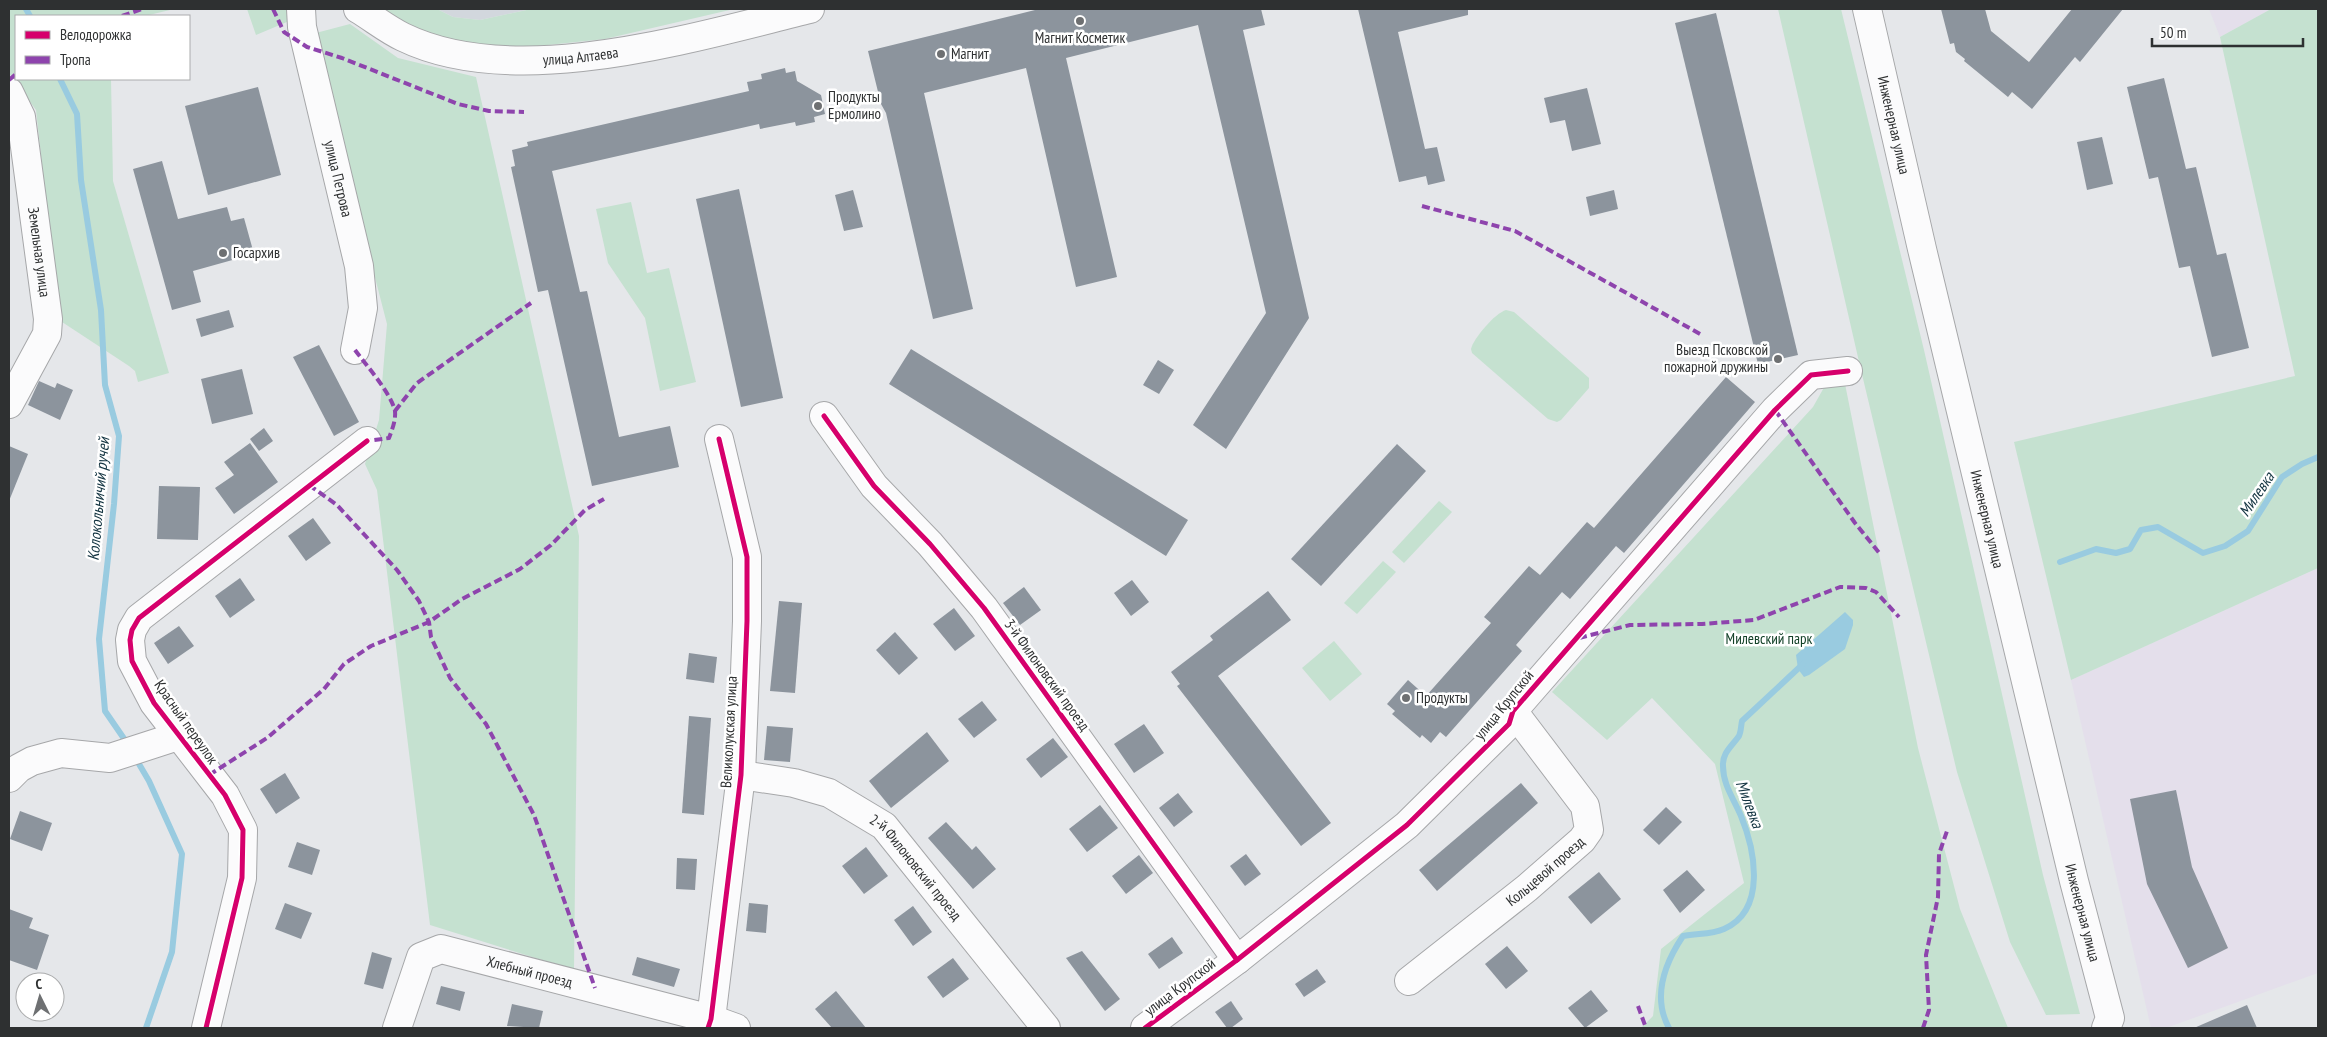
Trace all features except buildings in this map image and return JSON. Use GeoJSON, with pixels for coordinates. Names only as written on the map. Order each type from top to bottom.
{"type":"FeatureCollection","features":[{"type":"Feature","properties":{"kind":"street","name":"улица Петрова"},"geometry":{"type":"LineString","coordinates":[[301,9],[302,27],[359,266],[363,308],[355,350]]}},
{"type":"Feature","properties":{"kind":"street","name":"улица Алтаева"},"geometry":{"type":"LineString","coordinates":[[358,9],[403,37],[431,47],[458,55],[533,61],[626,52],[810,9]]}},
{"type":"Feature","properties":{"kind":"street","name":"Инженерная улица"},"geometry":{"type":"LineString","coordinates":[[1867,9],[1922,249],[2074,881],[2110,1018],[2106,1028]]}},
{"type":"Feature","properties":{"kind":"street","name":"Земельная улица"},"geometry":{"type":"LineString","coordinates":[[9,92],[21,117],[48,319],[47,334],[9,404]]}},
{"type":"Feature","properties":{"kind":"street","name":"улица Крупской"},"geometry":{"type":"LineString","coordinates":[[1145,1028],[1237,960],[1407,825],[1509,724],[1513,711],[1775,410],[1811,375],[1848,371]]}},
{"type":"Feature","properties":{"kind":"street","name":"3-й Филоновский проезд"},"geometry":{"type":"LineString","coordinates":[[824,416],[874,486],[930,544],[984,608],[1237,960]]}},
{"type":"Feature","properties":{"kind":"street","name":"Великолукская улица"},"geometry":{"type":"LineString","coordinates":[[709,1023],[741,775],[747,621],[747,557],[720,439]]}},
{"type":"Feature","properties":{"kind":"street","name":"Красный переулок"},"geometry":{"type":"LineString","coordinates":[[206,1028],[242,878],[244,830],[225,795],[154,703],[132,661],[130,640],[132,630],[139,618],[367,441]]}},
{"type":"Feature","properties":{"kind":"street","name":"Кольцевой проезд"},"geometry":{"type":"LineString","coordinates":[[1409,981],[1527,888],[1582,840],[1589,830],[1585,806],[1513,711]]}},
{"type":"Feature","properties":{"kind":"street"},"geometry":{"type":"LineString","coordinates":[[9,778],[18,768],[32,760],[61,753],[110,758],[178,736]]}},
{"type":"Feature","properties":{"kind":"street","name":"2-й Филоновский проезд"},"geometry":{"type":"LineString","coordinates":[[741,775],[794,783],[829,792],[884,826],[1046,1028]]}},
{"type":"Feature","properties":{"kind":"street","name":"Хлебный проезд"},"geometry":{"type":"LineString","coordinates":[[397,1028],[421,957],[441,949],[709,1023],[736,1028]]}},
{"type":"Feature","properties":{"kind":"shaded area"},"geometry":{"type":"Polygon","coordinates":[[[437,9],[531,9],[480,20],[453,17],[437,9]]]}},
{"type":"Feature","properties":{"kind":"shaded area"},"geometry":{"type":"Polygon","coordinates":[[[2209,9],[2271,9],[2220,37],[2209,9]]]}},
{"type":"Feature","properties":{"kind":"shaded area"},"geometry":{"type":"Polygon","coordinates":[[[2318,568],[2318,973],[2166,1028],[2151,1028],[2071,680],[2318,568]]]}},
{"type":"Feature","properties":{"kind":"green space"},"geometry":{"type":"Polygon","coordinates":[[[9,9],[174,9],[149,15],[15,15],[15,80],[111,80],[113,181],[169,373],[138,382],[135,371],[129,366],[59,320],[36,110],[9,73],[9,9]]]}},
{"type":"Feature","properties":{"kind":"green space"},"geometry":{"type":"Polygon","coordinates":[[[247,9],[294,9],[294,19],[256,35],[247,9]]]}},
{"type":"Feature","properties":{"kind":"green space"},"geometry":{"type":"Polygon","coordinates":[[[371,9],[437,9],[453,17],[480,20],[531,9],[734,9],[605,39],[538,46],[477,46],[412,33],[371,9]]]}},
{"type":"Feature","properties":{"kind":"green space"},"geometry":{"type":"Polygon","coordinates":[[[1778,9],[1841,9],[1924,350],[2043,875],[2080,1014],[2046,1015],[2010,942],[1957,772],[1860,366],[1778,9]]]}},
{"type":"Feature","properties":{"kind":"green space"},"geometry":{"type":"Polygon","coordinates":[[[2271,9],[2318,9],[2318,568],[2071,680],[2014,442],[2295,376],[2220,37],[2271,9]]]}},
{"type":"Feature","properties":{"kind":"green space"},"geometry":{"type":"Polygon","coordinates":[[[350,24],[398,58],[476,77],[579,536],[574,970],[430,925],[377,490],[365,464],[379,420],[387,324],[312,34],[350,24]]]}},
{"type":"Feature","properties":{"kind":"green space"},"geometry":{"type":"Polygon","coordinates":[[[631,202],[647,273],[669,268],[696,382],[660,391],[645,318],[608,263],[596,209],[631,202]]]}},
{"type":"Feature","properties":{"kind":"green space"},"geometry":{"type":"Polygon","coordinates":[[[1506,310],[1514,312],[1589,378],[1589,388],[1561,420],[1557,422],[1548,419],[1472,353],[1471,349],[1480,333],[1496,316],[1506,310]]]}},
{"type":"Feature","properties":{"kind":"green space","name":"Милевский парк"},"geometry":{"type":"Polygon","coordinates":[[[1840,359],[1918,748],[1960,909],[2008,1028],[1641,1028],[1653,1016],[1661,949],[1744,883],[1715,764],[1652,698],[1607,740],[1552,692],[1813,407],[1840,359]]]}},
{"type":"Feature","properties":{"kind":"green space"},"geometry":{"type":"Polygon","coordinates":[[[1439,501],[1452,512],[1404,563],[1392,552],[1439,501]]]}},
{"type":"Feature","properties":{"kind":"green space"},"geometry":{"type":"Polygon","coordinates":[[[1383,561],[1396,572],[1357,614],[1344,603],[1383,561]]]}},
{"type":"Feature","properties":{"kind":"green space"},"geometry":{"type":"Polygon","coordinates":[[[1334,641],[1362,674],[1330,701],[1302,668],[1334,641]]]}},
{"type":"Feature","properties":{"kind":"water"},"geometry":{"type":"Polygon","coordinates":[[[1845,612],[1853,620],[1853,625],[1845,649],[1804,677],[1798,669],[1796,655],[1845,612]]]}},
{"type":"Feature","properties":{"kind":"waterway","name":"Колокольничий ручей"},"geometry":{"type":"LineString","coordinates":[[26,9],[29,15]]}},
{"type":"Feature","properties":{"kind":"waterway","name":"Колокольничий ручей"},"geometry":{"type":"LineString","coordinates":[[60,80],[77,114],[81,180],[101,310],[105,385],[119,436],[114,504],[99,639],[105,711],[127,743]]}},
{"type":"Feature","properties":{"kind":"waterway","name":"Милевка"},"geometry":{"type":"LineString","coordinates":[[2060,562],[2096,549],[2116,553],[2130,549],[2141,530],[2158,527],[2203,553],[2225,546],[2248,531],[2282,477],[2302,464],[2318,457]]}},
{"type":"Feature","properties":{"kind":"waterway","name":"Милевка"},"geometry":{"type":"LineString","coordinates":[[1669,1028],[1661,1004],[1661,992],[1666,969],[1683,936],[1724,929],[1738,920],[1747,908],[1752,894],[1754,878],[1750,845],[1741,816],[1729,792],[1723,773],[1724,757],[1739,736],[1742,721],[1803,664]]}},
{"type":"Feature","properties":{"kind":"waterway","name":"Колокольничий ручей"},"geometry":{"type":"LineString","coordinates":[[139,764],[149,781],[182,854],[172,952],[146,1028]]}},
{"type":"Feature","properties":{"kind":"marked path"},"geometry":{"type":"LineString","coordinates":[[125,15],[142,9]]}},
{"type":"Feature","properties":{"kind":"marked path"},"geometry":{"type":"LineString","coordinates":[[273,9],[284,32],[307,47],[342,58],[458,104],[489,111],[524,112]]}},
{"type":"Feature","properties":{"kind":"marked path"},"geometry":{"type":"LineString","coordinates":[[9,80],[15,75]]}},
{"type":"Feature","properties":{"kind":"marked path"},"geometry":{"type":"LineString","coordinates":[[1422,206],[1515,231],[1702,335]]}},
{"type":"Feature","properties":{"kind":"marked path"},"geometry":{"type":"LineString","coordinates":[[395,411],[417,383],[531,303]]}},
{"type":"Feature","properties":{"kind":"marked path"},"geometry":{"type":"LineString","coordinates":[[355,350],[389,396],[395,411],[389,438],[367,441]]}},
{"type":"Feature","properties":{"kind":"marked path"},"geometry":{"type":"LineString","coordinates":[[1775,410],[1855,523],[1881,555]]}},
{"type":"Feature","properties":{"kind":"marked path"},"geometry":{"type":"LineString","coordinates":[[309,485],[337,505],[397,570],[419,601],[429,622],[431,637],[450,678],[486,724],[534,815],[595,988]]}},
{"type":"Feature","properties":{"kind":"marked path"},"geometry":{"type":"LineString","coordinates":[[209,775],[267,738],[324,689],[344,664],[371,646],[429,622],[462,599],[520,569],[551,545],[585,510],[604,499]]}},
{"type":"Feature","properties":{"kind":"marked path"},"geometry":{"type":"LineString","coordinates":[[1579,638],[1630,625],[1702,624],[1754,620],[1840,587],[1866,588],[1876,592],[1899,617]]}},
{"type":"Feature","properties":{"kind":"marked path"},"geometry":{"type":"LineString","coordinates":[[1923,1028],[1929,1010],[1926,955],[1938,897],[1939,854],[1947,831]]}},
{"type":"Feature","properties":{"kind":"marked path"},"geometry":{"type":"LineString","coordinates":[[1638,1006],[1646,1028]]}},
{"type":"Feature","properties":{"kind":"cycle path"},"geometry":{"type":"LineString","coordinates":[[1145,1028],[1237,960],[1407,825],[1509,724],[1513,711],[1775,410],[1811,375],[1848,371]]}},
{"type":"Feature","properties":{"kind":"cycle path"},"geometry":{"type":"LineString","coordinates":[[824,416],[874,486],[930,544],[984,608],[1237,960]]}},
{"type":"Feature","properties":{"kind":"cycle path"},"geometry":{"type":"LineString","coordinates":[[708,1028],[711,1019],[741,775],[747,621],[747,557],[719,439]]}},
{"type":"Feature","properties":{"kind":"cycle path"},"geometry":{"type":"LineString","coordinates":[[206,1028],[242,878],[243,830],[225,795],[154,703],[132,661],[130,640],[132,630],[139,618],[367,441]]}},
{"type":"Feature","properties":{"kind":"place","name":"Магнит Косметик"},"geometry":{"type":"Point","coordinates":[1080,21]}},
{"type":"Feature","properties":{"kind":"place","name":"Магнит"},"geometry":{"type":"Point","coordinates":[941,54]}},
{"type":"Feature","properties":{"kind":"place","name":"Продукты Ермолино"},"geometry":{"type":"Point","coordinates":[818,106]}},
{"type":"Feature","properties":{"kind":"place","name":"Госархив"},"geometry":{"type":"Point","coordinates":[223,253]}},
{"type":"Feature","properties":{"kind":"place","name":"Выезд Псковской пожарной дружины"},"geometry":{"type":"Point","coordinates":[1778,359]}},
{"type":"Feature","properties":{"kind":"place","name":"Продукты"},"geometry":{"type":"Point","coordinates":[1406,698]}}]}
